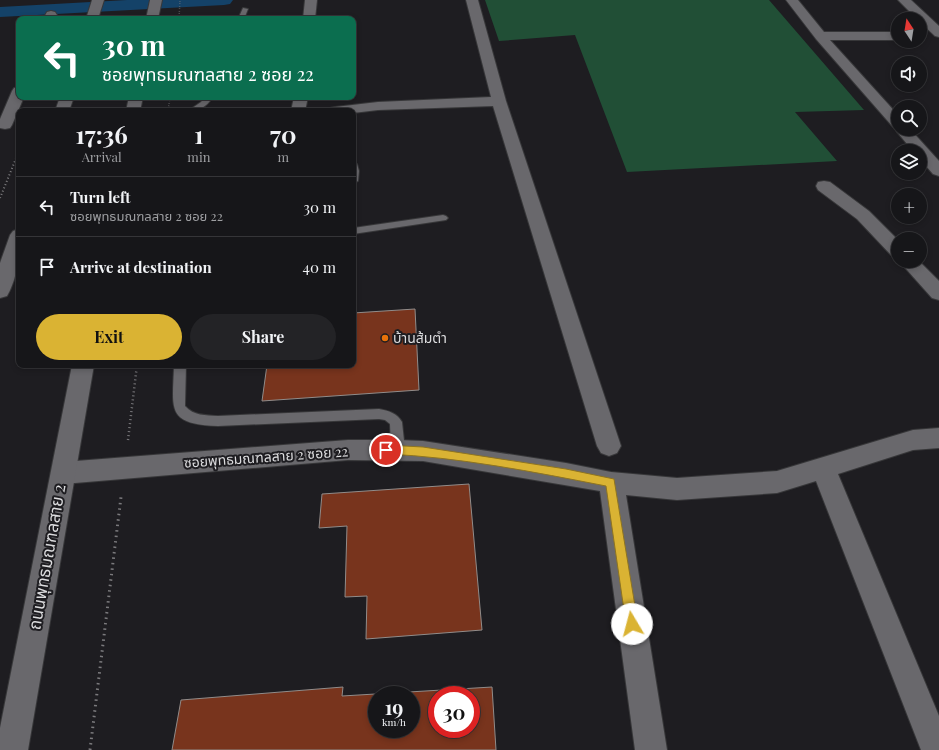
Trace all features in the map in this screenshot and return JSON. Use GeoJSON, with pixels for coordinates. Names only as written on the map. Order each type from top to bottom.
{"type":"FeatureCollection","features":[{"type":"Feature","properties":{"kind":"street"},"geometry":{"type":"LineString","coordinates":[[93,16],[98,0]]}},
{"type":"Feature","properties":{"kind":"street"},"geometry":{"type":"LineString","coordinates":[[153,16],[156,0]]}},
{"type":"Feature","properties":{"kind":"street"},"geometry":{"type":"LineString","coordinates":[[309,16],[311,0]]}},
{"type":"Feature","properties":{"kind":"street"},"geometry":{"type":"LineString","coordinates":[[472,0],[499,102],[610,446]]}},
{"type":"Feature","properties":{"kind":"street"},"geometry":{"type":"LineString","coordinates":[[792,0],[820,36],[891,116]]}},
{"type":"Feature","properties":{"kind":"street"},"geometry":{"type":"LineString","coordinates":[[904,0],[939,34]]}},
{"type":"Feature","properties":{"kind":"street"},"geometry":{"type":"LineString","coordinates":[[927,36],[939,34]]}},
{"type":"Feature","properties":{"kind":"street"},"geometry":{"type":"LineString","coordinates":[[820,36],[891,36]]}},
{"type":"Feature","properties":{"kind":"street"},"geometry":{"type":"LineString","coordinates":[[5,126],[16,98]]}},
{"type":"Feature","properties":{"kind":"street"},"geometry":{"type":"LineString","coordinates":[[356,109],[378,106],[499,102]]}},
{"type":"Feature","properties":{"kind":"street"},"geometry":{"type":"LineString","coordinates":[[908,136],[939,171]]}},
{"type":"Feature","properties":{"kind":"street"},"geometry":{"type":"LineString","coordinates":[[824,186],[863,215],[891,244]]}},
{"type":"Feature","properties":{"kind":"street"},"geometry":{"type":"LineString","coordinates":[[0,291],[16,245]]}},
{"type":"Feature","properties":{"kind":"street"},"geometry":{"type":"LineString","coordinates":[[915,268],[939,293]]}},
{"type":"Feature","properties":{"kind":"street","name":"ถนนพุทธมณฑลสาย 2"},"geometry":{"type":"LineString","coordinates":[[12,750],[82,368]]}},
{"type":"Feature","properties":{"kind":"street","name":"ซอยพุทธมณฑลสาย 2 ซอย 22"},"geometry":{"type":"LineString","coordinates":[[63,473],[348,450],[398,450],[438,454],[566,474],[611,483],[677,489],[776,482],[913,440],[939,438]]}},
{"type":"Feature","properties":{"kind":"street"},"geometry":{"type":"LineString","coordinates":[[823,468],[937,750]]}},
{"type":"Feature","properties":{"kind":"street"},"geometry":{"type":"LineString","coordinates":[[611,483],[650,750]]}},
{"type":"Feature","properties":{"kind":"lane"},"geometry":{"type":"LineString","coordinates":[[242,16],[246,8]]}},
{"type":"Feature","properties":{"kind":"lane"},"geometry":{"type":"LineString","coordinates":[[197,108],[204,104],[207,100]]}},
{"type":"Feature","properties":{"kind":"lane"},"geometry":{"type":"LineString","coordinates":[[356,231],[442,218]]}},
{"type":"Feature","properties":{"kind":"lane"},"geometry":{"type":"LineString","coordinates":[[180,368],[179,407],[184,414],[197,420],[218,421],[379,414],[389,416],[396,422],[398,450]]}},
{"type":"Feature","properties":{"kind":"path"},"geometry":{"type":"LineString","coordinates":[[0,198],[16,158]]}},
{"type":"Feature","properties":{"kind":"path"},"geometry":{"type":"LineString","coordinates":[[90,750],[137,368]]}},
{"type":"Feature","properties":{"kind":"green space"},"geometry":{"type":"Polygon","coordinates":[[[485,0],[769,0],[864,110],[795,112],[837,161],[627,172],[575,35],[499,41],[485,0]]]}},
{"type":"Feature","properties":{"kind":"building","name":"บ้านส้มตำ"},"geometry":{"type":"Polygon","coordinates":[[[415,309],[419,390],[262,401],[267,368],[356,368],[356,313],[415,309]]]}},
{"type":"Feature","properties":{"kind":"building"},"geometry":{"type":"Polygon","coordinates":[[[469,484],[482,630],[366,639],[367,596],[345,597],[347,526],[319,528],[322,494],[469,484]]]}},
{"type":"Feature","properties":{"kind":"building"},"geometry":{"type":"Polygon","coordinates":[[[343,687],[342,696],[368,694],[368,738],[420,738],[420,691],[428,691],[428,738],[480,738],[480,688],[492,687],[496,750],[172,750],[181,700],[343,687]]]}},
{"type":"Feature","properties":{"kind":"waterway"},"geometry":{"type":"LineString","coordinates":[[0,12],[224,0]]}},
{"type":"Feature","properties":{"kind":"place","name":"บ้านส้มตำ"},"geometry":{"type":"Point","coordinates":[385,338]}},
{"type":"Feature","properties":{"kind":"route"},"geometry":{"type":"LineString","coordinates":[[386,450],[423,452],[566,474],[611,483],[632,624]]}}]}
